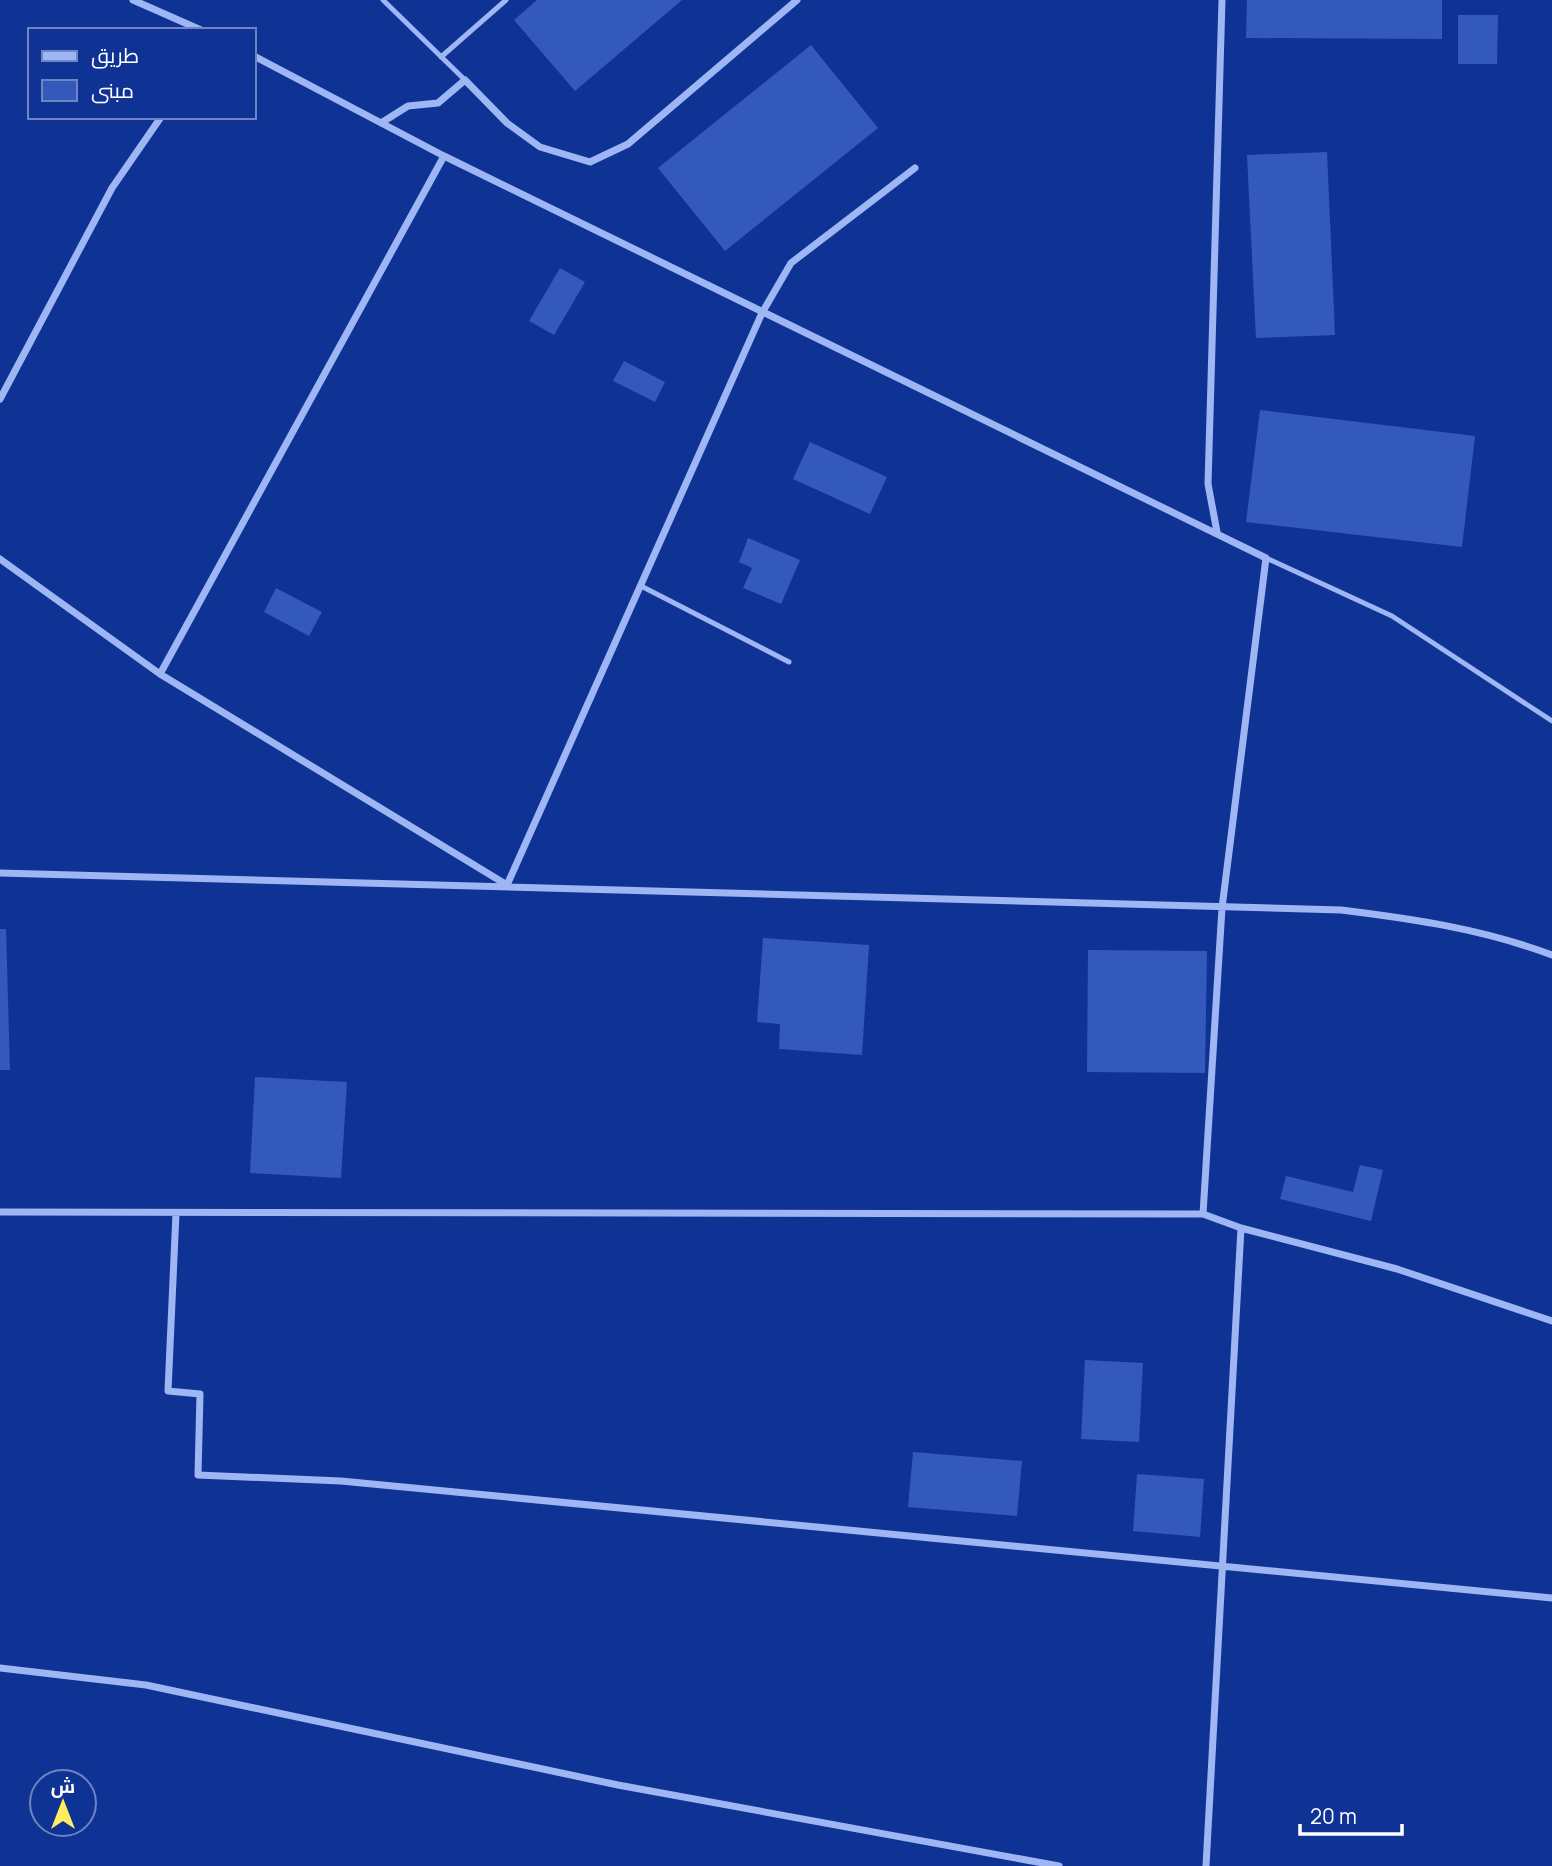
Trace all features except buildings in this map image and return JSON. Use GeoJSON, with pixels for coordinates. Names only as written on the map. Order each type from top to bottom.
{"type":"FeatureCollection","features":[{"type":"Feature","properties":{"kind":"street"},"geometry":{"type":"LineString","coordinates":[[133,0],[196,28]]}},
{"type":"Feature","properties":{"kind":"street"},"geometry":{"type":"LineString","coordinates":[[381,123],[408,106],[438,103],[465,80],[507,123],[540,147],[590,162],[628,144],[797,0]]}},
{"type":"Feature","properties":{"kind":"street"},"geometry":{"type":"LineString","coordinates":[[1217,532],[1208,484],[1222,0]]}},
{"type":"Feature","properties":{"kind":"street"},"geometry":{"type":"LineString","coordinates":[[256,57],[444,156],[1266,558],[1222,908],[1203,1214]]}},
{"type":"Feature","properties":{"kind":"street"},"geometry":{"type":"LineString","coordinates":[[0,399],[112,188],[160,119]]}},
{"type":"Feature","properties":{"kind":"street"},"geometry":{"type":"LineString","coordinates":[[160,674],[444,156]]}},
{"type":"Feature","properties":{"kind":"street"},"geometry":{"type":"LineString","coordinates":[[507,885],[762,313],[791,263],[915,168]]}},
{"type":"Feature","properties":{"kind":"street"},"geometry":{"type":"LineString","coordinates":[[0,559],[160,674],[507,885]]}},
{"type":"Feature","properties":{"kind":"street"},"geometry":{"type":"LineString","coordinates":[[0,873],[1341,910],[1425,920],[1503,936],[1552,955]]}},
{"type":"Feature","properties":{"kind":"street"},"geometry":{"type":"LineString","coordinates":[[0,1212],[1203,1214],[1241,1228],[1397,1269],[1552,1321]]}},
{"type":"Feature","properties":{"kind":"street"},"geometry":{"type":"LineString","coordinates":[[176,1213],[168,1391],[200,1394],[198,1475],[341,1481],[1552,1598]]}},
{"type":"Feature","properties":{"kind":"street"},"geometry":{"type":"LineString","coordinates":[[1206,1866],[1241,1228]]}},
{"type":"Feature","properties":{"kind":"street"},"geometry":{"type":"LineString","coordinates":[[0,1668],[146,1685],[618,1785],[1059,1866]]}},
{"type":"Feature","properties":{"kind":"lane"},"geometry":{"type":"LineString","coordinates":[[383,0],[465,80]]}},
{"type":"Feature","properties":{"kind":"lane"},"geometry":{"type":"LineString","coordinates":[[441,57],[506,0]]}},
{"type":"Feature","properties":{"kind":"lane"},"geometry":{"type":"LineString","coordinates":[[1266,558],[1392,616],[1552,721]]}},
{"type":"Feature","properties":{"kind":"lane"},"geometry":{"type":"LineString","coordinates":[[640,586],[789,662]]}}]}
